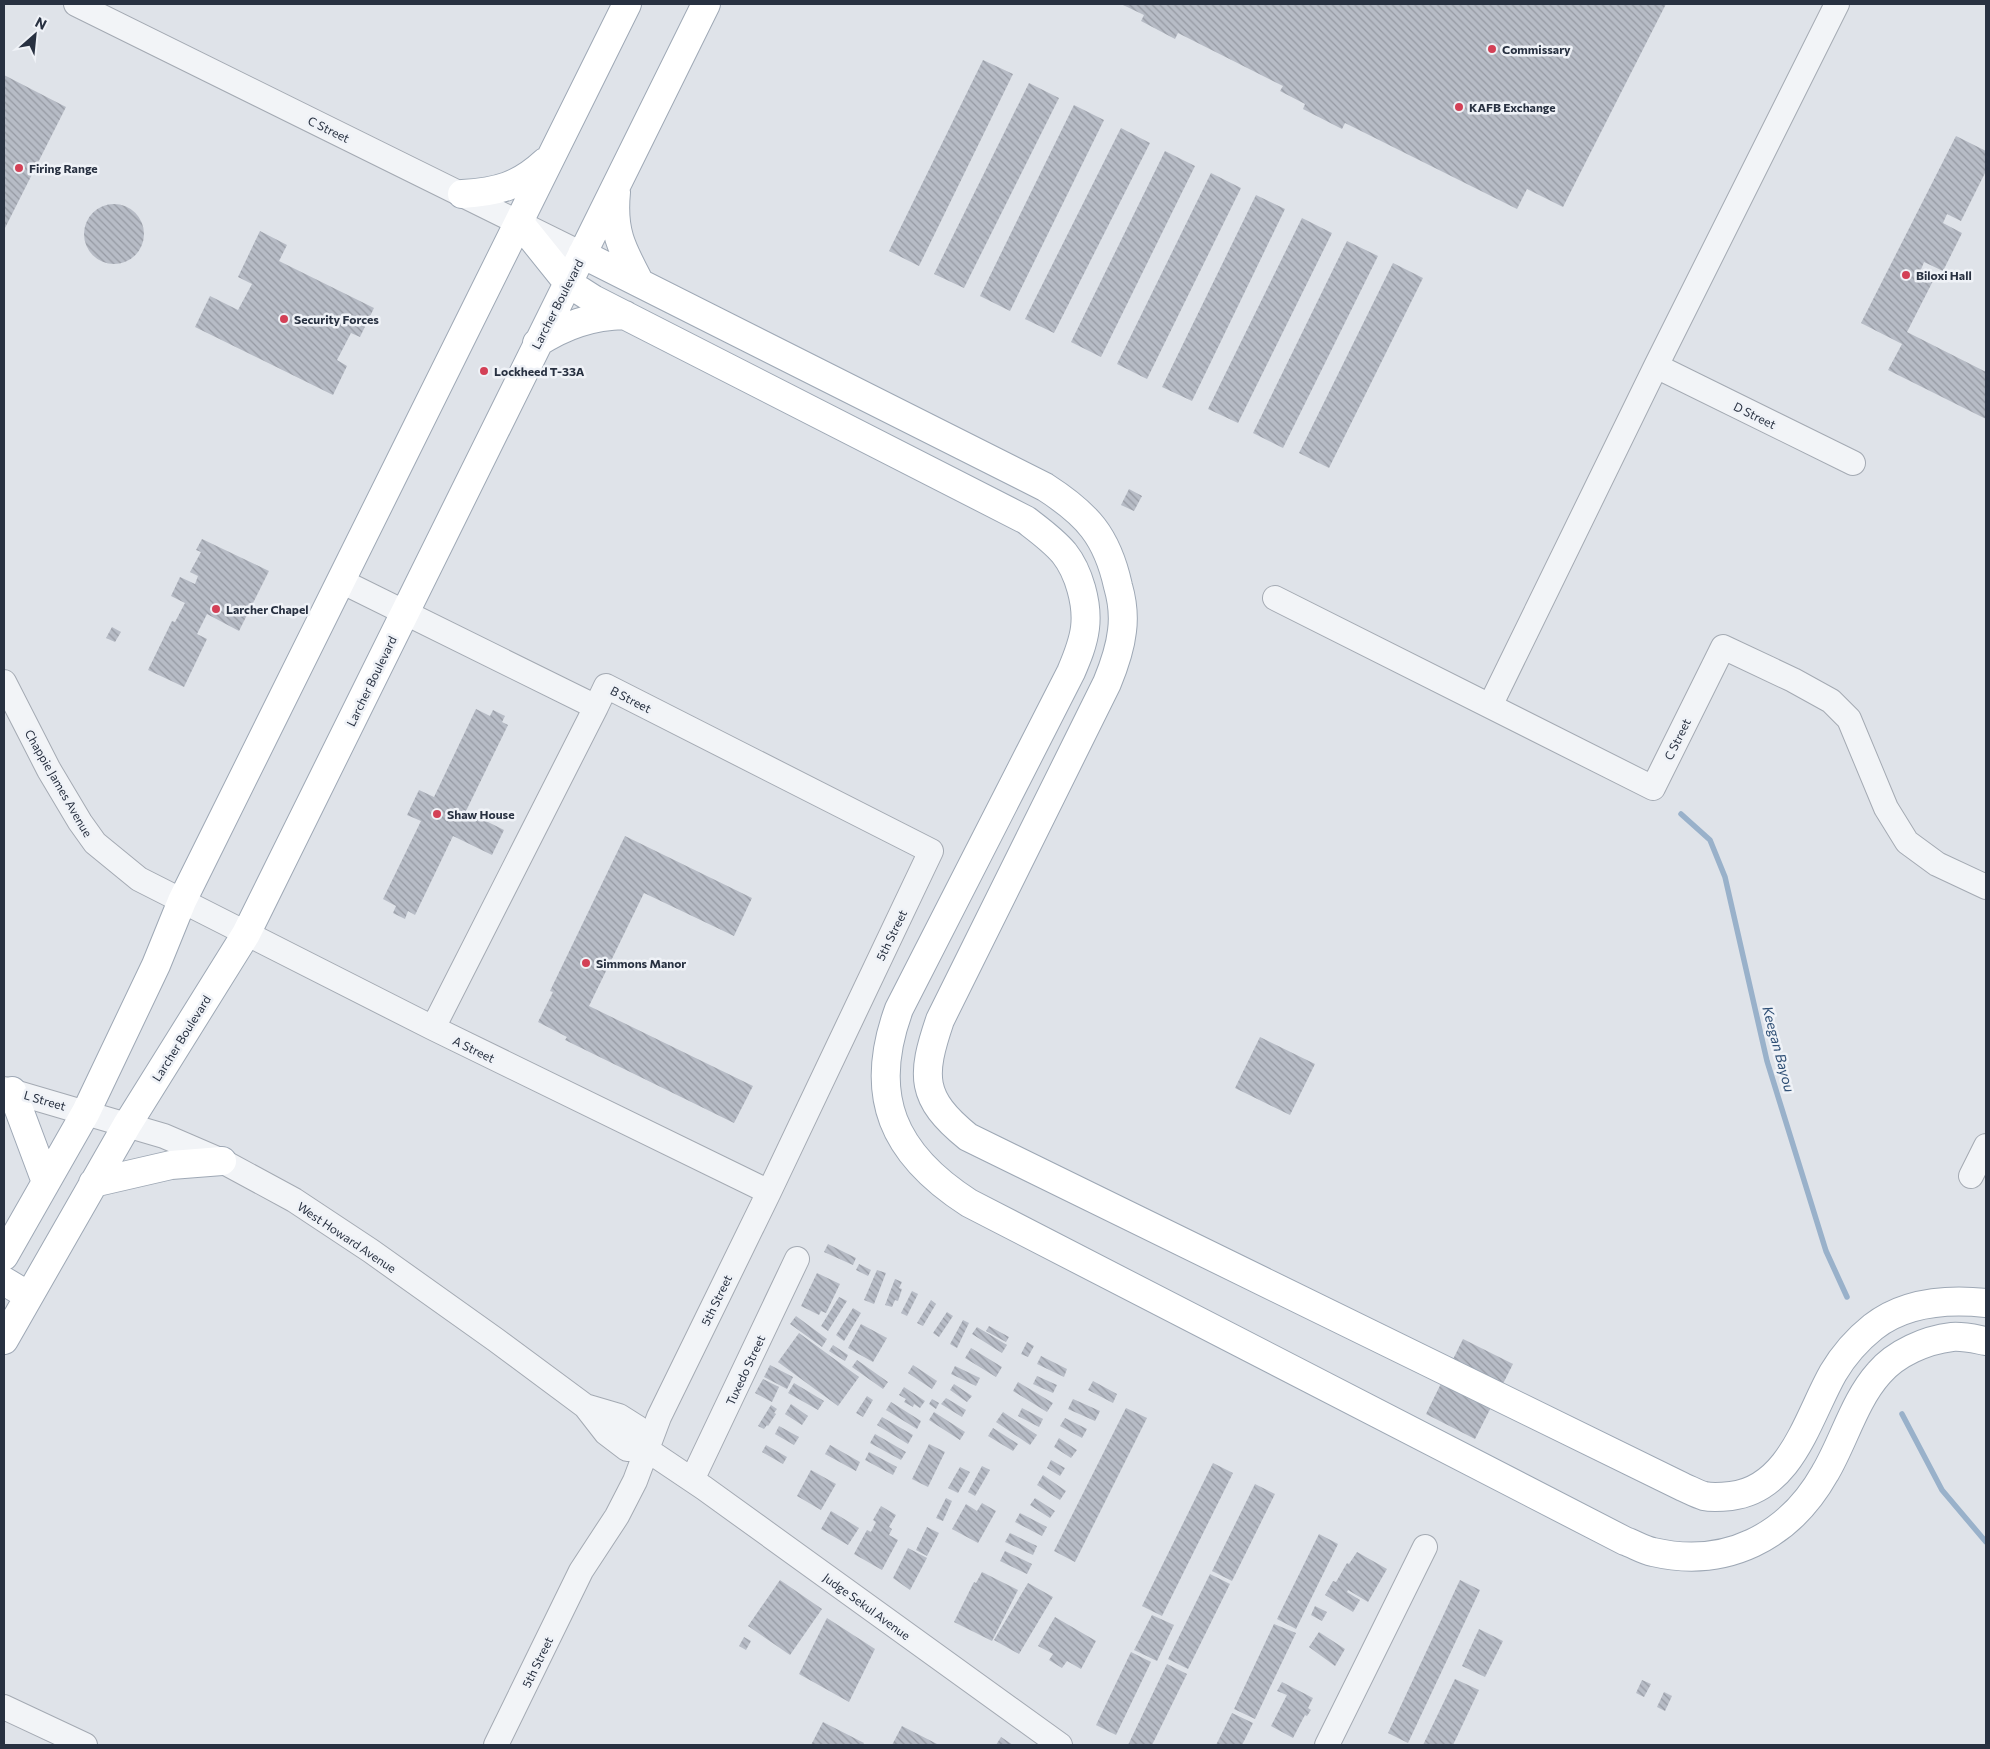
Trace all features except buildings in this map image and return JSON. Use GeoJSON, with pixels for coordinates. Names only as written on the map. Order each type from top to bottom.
{"type":"FeatureCollection","features":[{"type":"Feature","properties":{"kind":"main road"},"geometry":{"type":"LineString","coordinates":[[4,1256],[86,1112],[156,965],[182,901],[628,4]]}},
{"type":"Feature","properties":{"kind":"main road","name":"Larcher Boulevard"},"geometry":{"type":"LineString","coordinates":[[4,1340],[127,1125],[246,934],[706,4]]}},
{"type":"Feature","properties":{"kind":"main road"},"geometry":{"type":"LineString","coordinates":[[462,194],[494,192],[507,188],[534,173],[552,156]]}},
{"type":"Feature","properties":{"kind":"main road"},"geometry":{"type":"LineString","coordinates":[[617,183],[616,227],[619,240],[640,283]]}},
{"type":"Feature","properties":{"kind":"main road"},"geometry":{"type":"LineString","coordinates":[[519,222],[568,283],[594,299],[1026,520],[1059,548],[1075,572],[1081,589],[1085,627],[1080,651],[899,1010],[890,1033],[884,1072],[887,1098],[894,1123],[906,1145],[923,1169],[944,1187],[968,1203],[1616,1536],[1652,1552],[1701,1557],[1729,1553],[1751,1545],[1775,1531],[1791,1518],[1810,1498],[1826,1472],[1865,1393],[1878,1374],[1893,1359],[1912,1349],[1953,1337],[1986,1341]]}},
{"type":"Feature","properties":{"kind":"main road"},"geometry":{"type":"LineString","coordinates":[[582,254],[1045,487],[1068,502],[1094,528],[1108,551],[1122,603],[1122,631],[1116,661],[1107,683],[940,1020],[932,1043],[927,1083],[934,1102],[949,1121],[968,1137],[1683,1488],[1704,1496],[1721,1498],[1739,1495],[1760,1487],[1775,1475],[1786,1462],[1799,1440],[1834,1372],[1846,1355],[1874,1326],[1891,1316],[1935,1302],[1966,1301],[1986,1303]]}},
{"type":"Feature","properties":{"kind":"main road"},"geometry":{"type":"LineString","coordinates":[[537,343],[566,326],[581,320],[602,316],[625,315]]}},
{"type":"Feature","properties":{"kind":"main road"},"geometry":{"type":"LineString","coordinates":[[8,1090],[46,1182]]}},
{"type":"Feature","properties":{"kind":"main road"},"geometry":{"type":"LineString","coordinates":[[94,1183],[171,1165],[222,1161]]}},
{"type":"Feature","properties":{"kind":"main road"},"geometry":{"type":"LineString","coordinates":[[4,1281],[29,1296]]}},
{"type":"Feature","properties":{"kind":"street","name":"C Street"},"geometry":{"type":"LineString","coordinates":[[76,4],[582,254]]}},
{"type":"Feature","properties":{"kind":"street"},"geometry":{"type":"LineString","coordinates":[[1490,706],[1656,366],[1837,4]]}},
{"type":"Feature","properties":{"kind":"street","name":"D Street"},"geometry":{"type":"LineString","coordinates":[[1656,366],[1853,463]]}},
{"type":"Feature","properties":{"kind":"street","name":"B Street"},"geometry":{"type":"LineString","coordinates":[[341,581],[596,707],[606,686],[931,851]]}},
{"type":"Feature","properties":{"kind":"street","name":"C Street"},"geometry":{"type":"LineString","coordinates":[[1275,598],[1654,788],[1723,646],[1792,680],[1831,702],[1849,719],[1886,808],[1907,842],[1937,864],[1986,887]]}},
{"type":"Feature","properties":{"kind":"street","name":"Chappie James Avenue"},"geometry":{"type":"LineString","coordinates":[[4,682],[49,770],[95,844],[139,879],[182,901]]}},
{"type":"Feature","properties":{"kind":"street"},"geometry":{"type":"LineString","coordinates":[[433,1028],[596,707]]}},
{"type":"Feature","properties":{"kind":"street","name":"5th Street"},"geometry":{"type":"LineString","coordinates":[[496,1745],[581,1571],[617,1516],[636,1481],[659,1417],[769,1192],[931,851]]}},
{"type":"Feature","properties":{"kind":"street","name":"A Street"},"geometry":{"type":"LineString","coordinates":[[182,901],[433,1028],[769,1192]]}},
{"type":"Feature","properties":{"kind":"street","name":"L Street"},"geometry":{"type":"LineString","coordinates":[[8,1090],[86,1112]]}},
{"type":"Feature","properties":{"kind":"street","name":"West Howard Avenue"},"geometry":{"type":"LineString","coordinates":[[86,1112],[164,1136],[222,1161],[294,1200],[371,1251],[585,1406],[606,1433],[627,1449],[646,1449],[683,1474]]}},
{"type":"Feature","properties":{"kind":"street"},"geometry":{"type":"LineString","coordinates":[[1971,1176],[1986,1146]]}},
{"type":"Feature","properties":{"kind":"street","name":"Tuxedo Street"},"geometry":{"type":"LineString","coordinates":[[683,1474],[798,1259]]}},
{"type":"Feature","properties":{"kind":"street","name":"Judge Sekul Avenue"},"geometry":{"type":"LineString","coordinates":[[683,1474],[1060,1745]]}},
{"type":"Feature","properties":{"kind":"street"},"geometry":{"type":"LineString","coordinates":[[1327,1745],[1425,1547]]}},
{"type":"Feature","properties":{"kind":"street"},"geometry":{"type":"LineString","coordinates":[[4,1707],[85,1745]]}},
{"type":"Feature","properties":{"kind":"waterway","name":"Keegan Bayou"},"geometry":{"type":"LineString","coordinates":[[1681,814],[1710,840],[1725,877],[1767,1061],[1826,1251],[1847,1297]]}},
{"type":"Feature","properties":{"kind":"waterway","name":"Keegan Bayou"},"geometry":{"type":"LineString","coordinates":[[1902,1414],[1942,1490],[1986,1542]]}},
{"type":"Feature","properties":{"kind":"place","name":"Commissary"},"geometry":{"type":"Point","coordinates":[1492,49]}},
{"type":"Feature","properties":{"kind":"place","name":"KAFB Exchange"},"geometry":{"type":"Point","coordinates":[1459,107]}},
{"type":"Feature","properties":{"kind":"place","name":"Firing Range"},"geometry":{"type":"Point","coordinates":[19,168]}},
{"type":"Feature","properties":{"kind":"place","name":"Biloxi Hall"},"geometry":{"type":"Point","coordinates":[1906,275]}},
{"type":"Feature","properties":{"kind":"place","name":"Security Forces"},"geometry":{"type":"Point","coordinates":[284,319]}},
{"type":"Feature","properties":{"kind":"place","name":"Lockheed T-33A"},"geometry":{"type":"Point","coordinates":[484,371]}},
{"type":"Feature","properties":{"kind":"place","name":"Larcher Chapel"},"geometry":{"type":"Point","coordinates":[216,609]}},
{"type":"Feature","properties":{"kind":"place","name":"Shaw House"},"geometry":{"type":"Point","coordinates":[437,814]}},
{"type":"Feature","properties":{"kind":"place","name":"Simmons Manor"},"geometry":{"type":"Point","coordinates":[586,963]}}]}
